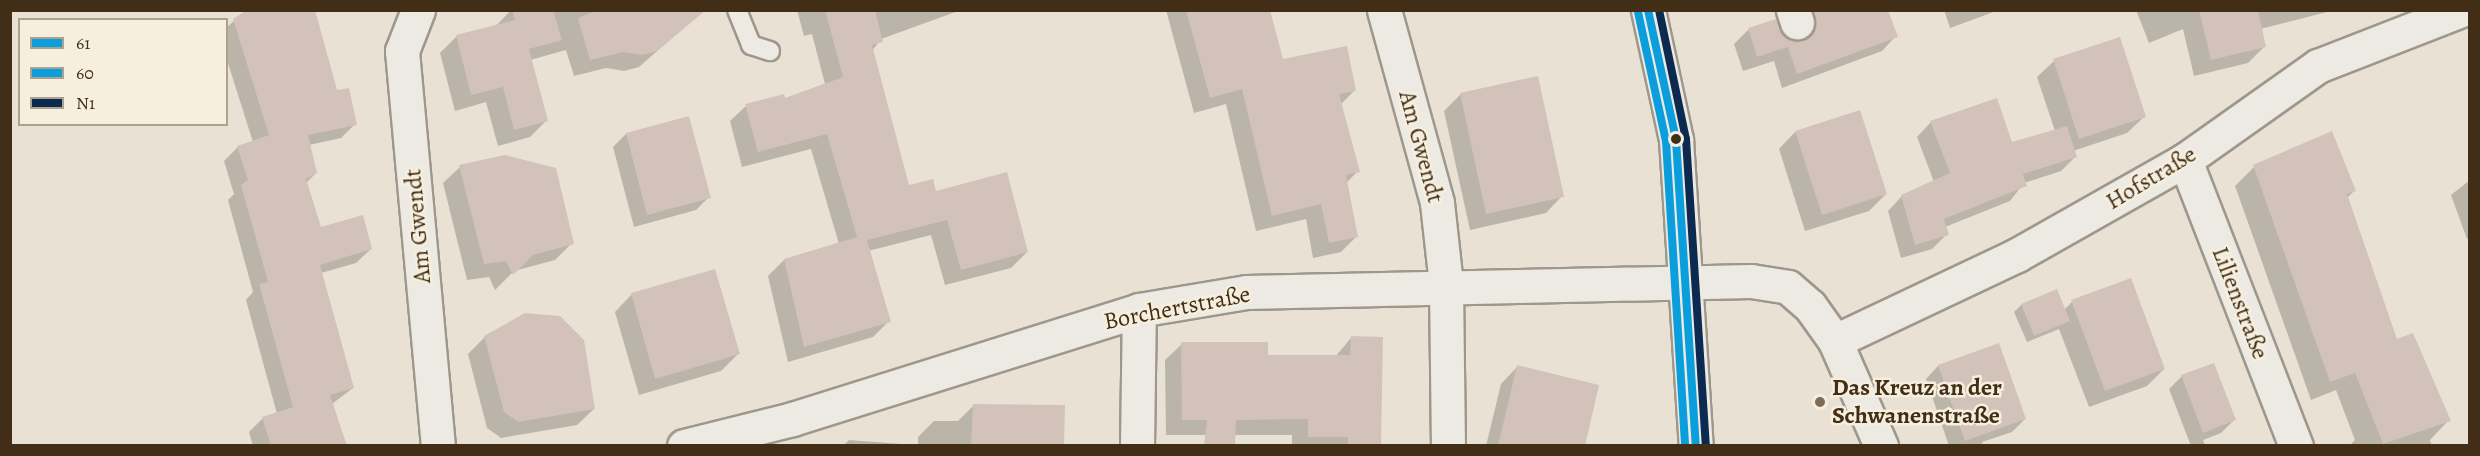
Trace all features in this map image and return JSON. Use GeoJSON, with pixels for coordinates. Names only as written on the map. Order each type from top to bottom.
{"type":"FeatureCollection","features":[{"type":"Feature","properties":{"kind":"street","name":"Am Gwendt"},"geometry":{"type":"LineString","coordinates":[[418,10],[402,51],[438,446]]}},
{"type":"Feature","properties":{"kind":"street","name":"Am Gwendt"},"geometry":{"type":"LineString","coordinates":[[1384,10],[1437,203],[1446,285],[1448,446]]}},
{"type":"Feature","properties":{"kind":"street"},"geometry":{"type":"LineString","coordinates":[[1648,10],[1676,140],[1688,284],[1696,446]]}},
{"type":"Feature","properties":{"kind":"street","name":"Hofstraße"},"geometry":{"type":"LineString","coordinates":[[1835,341],[2017,255],[2185,160],[2318,66],[2462,10]]}},
{"type":"Feature","properties":{"kind":"street","name":"Lilienstraße"},"geometry":{"type":"LineString","coordinates":[[2185,160],[2296,446]]}},
{"type":"Feature","properties":{"kind":"street","name":"Borchertstraße"},"geometry":{"type":"LineString","coordinates":[[684,446],[792,432],[1139,310],[1246,292],[1446,285],[1688,284],[1751,281],[1788,287],[1810,306],[1835,341],[1881,446]]}},
{"type":"Feature","properties":{"kind":"street"},"geometry":{"type":"LineString","coordinates":[[1137,446],[1139,310]]}},
{"type":"Feature","properties":{"kind":"lane"},"geometry":{"type":"LineString","coordinates":[[737,10],[751,45],[770,51]]}},
{"type":"Feature","properties":{"kind":"building"},"geometry":{"type":"Polygon","coordinates":[[[247,10],[315,10],[337,90],[349,88],[357,125],[308,135],[317,173],[306,179],[321,227],[363,215],[372,249],[320,265],[354,388],[330,395],[347,446],[271,446],[262,417],[293,407],[259,284],[268,282],[241,185],[248,180],[237,146],[269,135],[233,19],[247,10]]]}},
{"type":"Feature","properties":{"kind":"building"},"geometry":{"type":"Polygon","coordinates":[[[512,10],[553,10],[562,40],[529,49],[548,121],[514,130],[503,87],[471,95],[456,35],[515,20],[512,10]]]}},
{"type":"Feature","properties":{"kind":"building"},"geometry":{"type":"Polygon","coordinates":[[[598,10],[706,10],[657,51],[642,55],[623,52],[590,60],[578,18],[598,10]]]}},
{"type":"Feature","properties":{"kind":"building"},"geometry":{"type":"Polygon","coordinates":[[[825,10],[875,10],[883,42],[872,45],[909,185],[933,179],[936,191],[1007,172],[1028,252],[961,270],[947,220],[867,240],[891,322],[804,347],[784,259],[857,237],[827,134],[758,152],[745,104],[784,94],[785,98],[843,77],[825,10]]]}},
{"type":"Feature","properties":{"kind":"building"},"geometry":{"type":"Polygon","coordinates":[[[1186,10],[1270,10],[1283,59],[1347,46],[1356,91],[1339,94],[1360,172],[1346,175],[1358,237],[1329,243],[1321,204],[1272,216],[1242,89],[1210,98],[1186,10]]]}},
{"type":"Feature","properties":{"kind":"building"},"geometry":{"type":"Polygon","coordinates":[[[1813,10],[1888,10],[1898,37],[1797,74],[1788,47],[1757,57],[1748,28],[1776,19],[1785,36],[1802,40],[1815,26],[1813,10]]]}},
{"type":"Feature","properties":{"kind":"building"},"geometry":{"type":"Polygon","coordinates":[[[2199,10],[2258,10],[2266,47],[2211,60],[2199,10]]]}},
{"type":"Feature","properties":{"kind":"building"},"geometry":{"type":"Polygon","coordinates":[[[2120,37],[2146,117],[2079,139],[2053,59],[2120,37]]]}},
{"type":"Feature","properties":{"kind":"building"},"geometry":{"type":"Polygon","coordinates":[[[1538,76],[1564,197],[1486,214],[1460,93],[1538,76]]]}},
{"type":"Feature","properties":{"kind":"building"},"geometry":{"type":"Polygon","coordinates":[[[1997,98],[2012,142],[2067,126],[2077,157],[2023,174],[2027,186],[1944,219],[1949,235],[1915,245],[1901,195],[1950,173],[1930,121],[1997,98]]]}},
{"type":"Feature","properties":{"kind":"building"},"geometry":{"type":"Polygon","coordinates":[[[1860,110],[1887,194],[1822,215],[1795,131],[1860,110]]]}},
{"type":"Feature","properties":{"kind":"building"},"geometry":{"type":"Polygon","coordinates":[[[689,116],[711,198],[647,215],[626,133],[689,116]]]}},
{"type":"Feature","properties":{"kind":"building"},"geometry":{"type":"Polygon","coordinates":[[[2332,131],[2356,191],[2347,194],[2397,339],[2413,333],[2451,421],[2383,444],[2355,373],[2330,382],[2253,165],[2332,131]]]}},
{"type":"Feature","properties":{"kind":"building"},"geometry":{"type":"Polygon","coordinates":[[[505,155],[556,168],[574,244],[533,255],[513,275],[506,261],[484,264],[459,165],[505,155]]]}},
{"type":"Feature","properties":{"kind":"building"},"geometry":{"type":"Polygon","coordinates":[[[715,269],[740,354],[655,379],[631,293],[715,269]]]}},
{"type":"Feature","properties":{"kind":"building"},"geometry":{"type":"Polygon","coordinates":[[[2131,278],[2165,369],[2105,391],[2071,300],[2131,278]]]}},
{"type":"Feature","properties":{"kind":"building"},"geometry":{"type":"Polygon","coordinates":[[[2057,289],[2070,321],[2034,336],[2021,304],[2057,289]]]}},
{"type":"Feature","properties":{"kind":"building"},"geometry":{"type":"Polygon","coordinates":[[[525,313],[560,316],[584,340],[595,409],[518,422],[504,412],[484,336],[525,313]]]}},
{"type":"Feature","properties":{"kind":"building"},"geometry":{"type":"Polygon","coordinates":[[[1351,336],[1383,337],[1381,446],[1348,446],[1348,437],[1308,437],[1308,419],[1236,420],[1235,446],[1204,446],[1207,420],[1182,420],[1181,342],[1268,342],[1268,355],[1350,355],[1351,336]]]}},
{"type":"Feature","properties":{"kind":"building"},"geometry":{"type":"Polygon","coordinates":[[[1999,343],[2026,419],[1965,441],[1938,365],[1999,343]]]}},
{"type":"Feature","properties":{"kind":"building"},"geometry":{"type":"Polygon","coordinates":[[[2214,363],[2236,420],[2203,433],[2181,375],[2214,363]]]}},
{"type":"Feature","properties":{"kind":"building"},"geometry":{"type":"Polygon","coordinates":[[[1517,365],[1599,385],[1585,446],[1498,446],[1517,365]]]}},
{"type":"Feature","properties":{"kind":"building"},"geometry":{"type":"Polygon","coordinates":[[[973,404],[1065,405],[1064,446],[971,446],[973,404]]]}},
{"type":"Feature","properties":{"kind":"transit line","name":"61"},"geometry":{"type":"LineString","coordinates":[[1648,10],[1676,140],[1696,446]]}},
{"type":"Feature","properties":{"kind":"transit line","name":"N1"},"geometry":{"type":"LineString","coordinates":[[1659,10],[1686,139],[1706,445]]}},
{"type":"Feature","properties":{"kind":"transit line","name":"60"},"geometry":{"type":"LineString","coordinates":[[1638,12],[1666,141],[1685,446]]}},
{"type":"Feature","properties":{"kind":"place","name":"Das Kreuz an der Schwanenstraße"},"geometry":{"type":"Point","coordinates":[1820,402]}}]}
